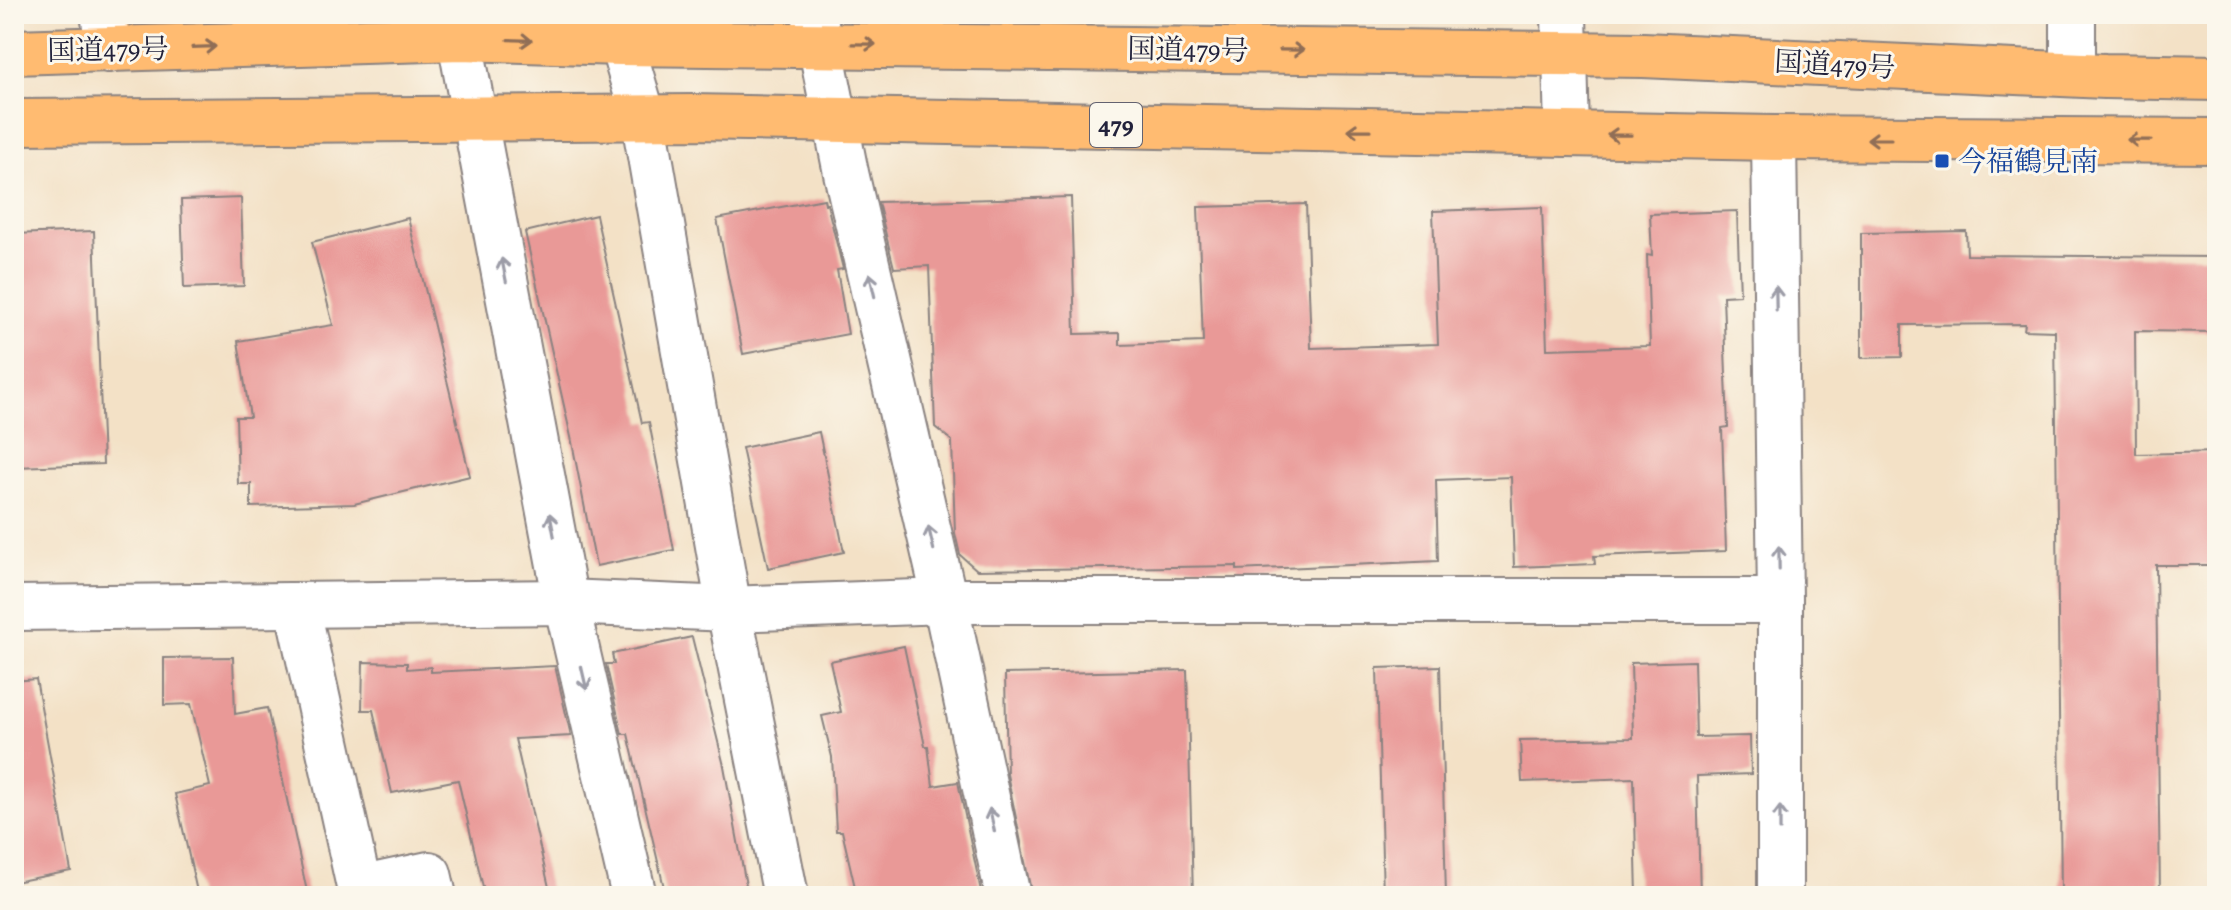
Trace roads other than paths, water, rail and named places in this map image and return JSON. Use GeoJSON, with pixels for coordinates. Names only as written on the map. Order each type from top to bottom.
{"type":"FeatureCollection","features":[{"type":"Feature","properties":{"kind":"highway","name":"国道479号"},"geometry":{"type":"LineString","coordinates":[[14,52],[106,32],[458,26],[1564,34],[2073,74],[2217,78]]}},
{"type":"Feature","properties":{"kind":"highway","name":"479"},"geometry":{"type":"LineString","coordinates":[[14,122],[643,116],[1774,138],[2217,141]]}},
{"type":"Feature","properties":{"kind":"street"},"geometry":{"type":"LineString","coordinates":[[2073,14],[2073,74]]}},
{"type":"Feature","properties":{"kind":"street"},"geometry":{"type":"LineString","coordinates":[[458,26],[566,602],[634,896]]}},
{"type":"Feature","properties":{"kind":"street"},"geometry":{"type":"LineString","coordinates":[[616,28],[643,116],[729,609],[786,896]]}},
{"type":"Feature","properties":{"kind":"street"},"geometry":{"type":"LineString","coordinates":[[818,29],[1008,896]]}},
{"type":"Feature","properties":{"kind":"street"},"geometry":{"type":"LineString","coordinates":[[1564,34],[1567,134]]}},
{"type":"Feature","properties":{"kind":"street"},"geometry":{"type":"LineString","coordinates":[[1774,138],[1780,896]]}},
{"type":"Feature","properties":{"kind":"street"},"geometry":{"type":"LineString","coordinates":[[14,608],[566,602],[729,609],[945,601],[1780,601]]}},
{"type":"Feature","properties":{"kind":"street"},"geometry":{"type":"LineString","coordinates":[[297,605],[360,893],[429,874],[434,896]]}},
{"type":"Feature","properties":{"kind":"place","name":"今福鶴見南"},"geometry":{"type":"Point","coordinates":[1942,161]}}]}
